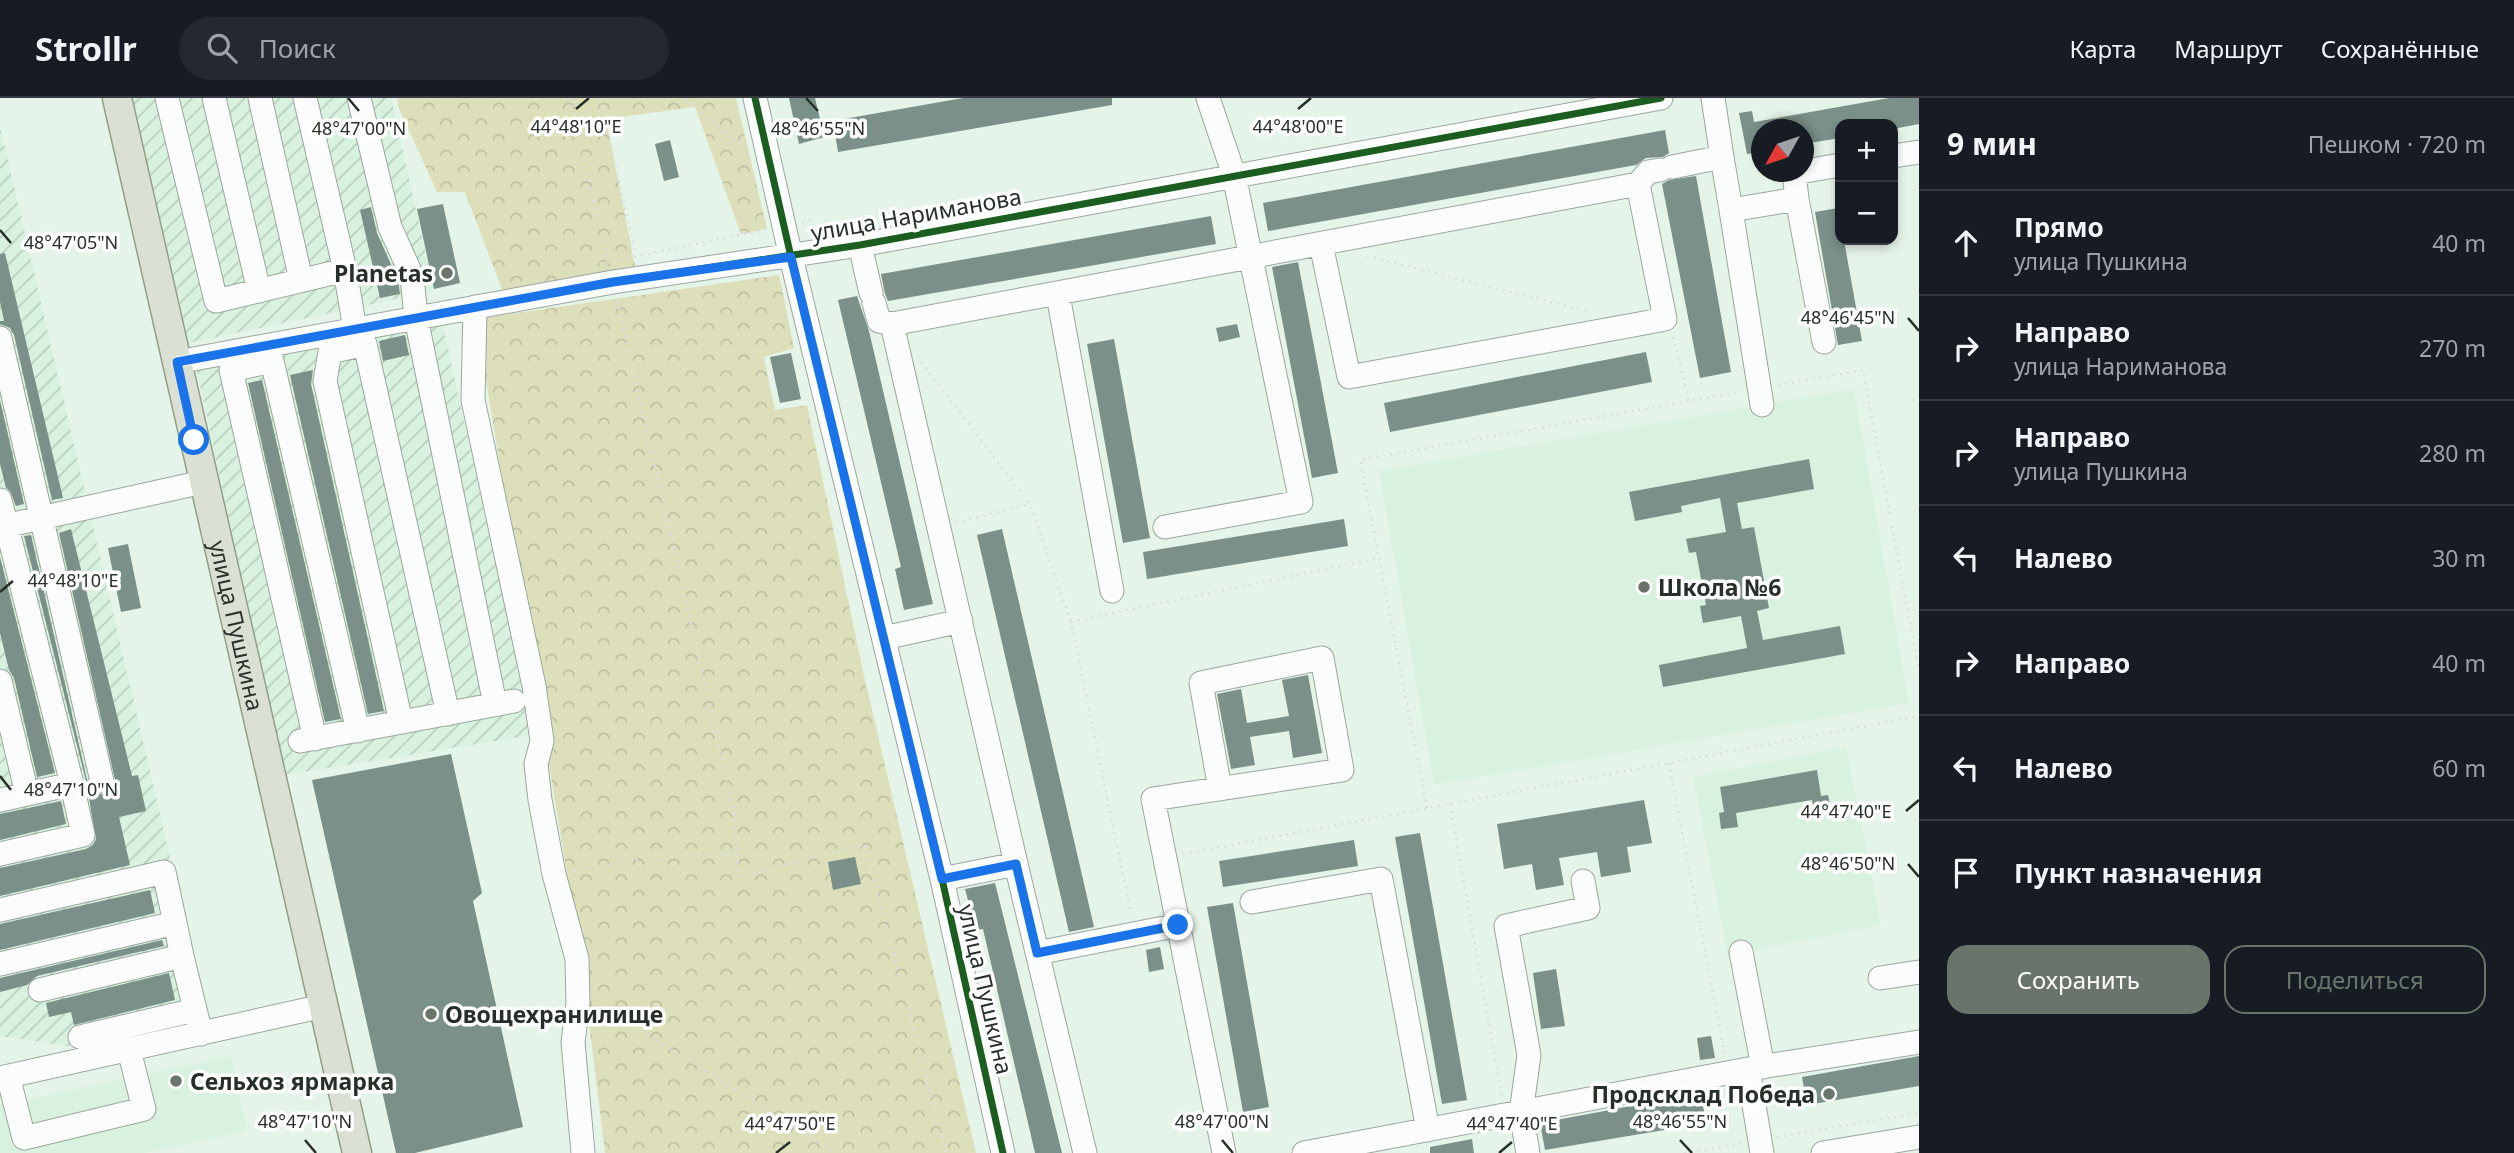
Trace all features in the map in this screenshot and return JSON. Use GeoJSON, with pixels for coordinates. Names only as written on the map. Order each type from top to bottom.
{"type":"FeatureCollection","features":[{"type":"Feature","properties":{"kind":"main road","name":"улица Пушкина"},"geometry":{"type":"LineString","coordinates":[[117,98],[357,1153]]}},
{"type":"Feature","properties":{"kind":"street"},"geometry":{"type":"LineString","coordinates":[[167,98],[216,302],[345,270]]}},
{"type":"Feature","properties":{"kind":"street"},"geometry":{"type":"LineString","coordinates":[[214,98],[259,291]]}},
{"type":"Feature","properties":{"kind":"street"},"geometry":{"type":"LineString","coordinates":[[260,98],[301,281]]}},
{"type":"Feature","properties":{"kind":"street"},"geometry":{"type":"LineString","coordinates":[[305,98],[345,270],[355,329]]}},
{"type":"Feature","properties":{"kind":"street"},"geometry":{"type":"LineString","coordinates":[[358,731],[272,361],[231,370],[308,740],[358,731],[401,722],[504,703],[416,318],[412,276],[390,227],[359,98]]}},
{"type":"Feature","properties":{"kind":"street","name":"улица Пушкина"},"geometry":{"type":"LineString","coordinates":[[755,98],[942,879],[1003,1153]]}},
{"type":"Feature","properties":{"kind":"street"},"geometry":{"type":"LineString","coordinates":[[1165,527],[1301,502],[1234,175],[1208,98]]}},
{"type":"Feature","properties":{"kind":"street","name":"улица Нариманова"},"geometry":{"type":"LineString","coordinates":[[177,362],[329,343],[355,329],[475,307],[610,272],[791,257],[1234,175],[1562,108],[1661,98]]}},
{"type":"Feature","properties":{"kind":"street"},"geometry":{"type":"LineString","coordinates":[[1713,98],[1761,397]]}},
{"type":"Feature","properties":{"kind":"street"},"geometry":{"type":"LineString","coordinates":[[1898,155],[1919,152]]}},
{"type":"Feature","properties":{"kind":"street"},"geometry":{"type":"LineString","coordinates":[[860,245],[879,321],[892,324],[1639,184],[1648,172],[1722,157]]}},
{"type":"Feature","properties":{"kind":"street"},"geometry":{"type":"LineString","coordinates":[[1824,342],[1794,173],[1835,166]]}},
{"type":"Feature","properties":{"kind":"street"},"geometry":{"type":"LineString","coordinates":[[1321,244],[1349,377],[1639,324],[1665,319],[1639,184]]}},
{"type":"Feature","properties":{"kind":"street"},"geometry":{"type":"LineString","coordinates":[[1731,210],[1797,199]]}},
{"type":"Feature","properties":{"kind":"street"},"geometry":{"type":"LineString","coordinates":[[1058,295],[1112,591]]}},
{"type":"Feature","properties":{"kind":"street"},"geometry":{"type":"LineString","coordinates":[[475,307],[473,400],[534,687],[542,741],[536,764],[554,874],[577,959],[578,1003],[573,1042],[583,1153]]}},
{"type":"Feature","properties":{"kind":"street"},"geometry":{"type":"LineString","coordinates":[[892,324],[1085,1153]]}},
{"type":"Feature","properties":{"kind":"street"},"geometry":{"type":"LineString","coordinates":[[0,338],[102,781]]}},
{"type":"Feature","properties":{"kind":"street"},"geometry":{"type":"LineString","coordinates":[[401,722],[325,380],[329,343],[365,344],[448,714]]}},
{"type":"Feature","properties":{"kind":"street"},"geometry":{"type":"LineString","coordinates":[[3,526],[203,482]]}},
{"type":"Feature","properties":{"kind":"street"},"geometry":{"type":"LineString","coordinates":[[0,500],[3,526],[72,784],[83,835],[0,855]]}},
{"type":"Feature","properties":{"kind":"street"},"geometry":{"type":"LineString","coordinates":[[884,638],[961,621]]}},
{"type":"Feature","properties":{"kind":"street"},"geometry":{"type":"LineString","coordinates":[[1220,789],[1200,683],[1322,658],[1342,769],[1220,789],[1153,799],[1224,1153]]}},
{"type":"Feature","properties":{"kind":"street"},"geometry":{"type":"LineString","coordinates":[[0,681],[27,794]]}},
{"type":"Feature","properties":{"kind":"street"},"geometry":{"type":"LineString","coordinates":[[0,800],[72,784]]}},
{"type":"Feature","properties":{"kind":"street"},"geometry":{"type":"LineString","coordinates":[[942,879],[1016,864]]}},
{"type":"Feature","properties":{"kind":"street"},"geometry":{"type":"LineString","coordinates":[[0,910],[164,872],[201,1034]]}},
{"type":"Feature","properties":{"kind":"street"},"geometry":{"type":"LineString","coordinates":[[1252,902],[1381,879],[1429,1130]]}},
{"type":"Feature","properties":{"kind":"street"},"geometry":{"type":"LineString","coordinates":[[1528,1153],[1513,1115],[1529,1055],[1506,926],[1588,908],[1583,881]]}},
{"type":"Feature","properties":{"kind":"street"},"geometry":{"type":"LineString","coordinates":[[0,964],[175,923]]}},
{"type":"Feature","properties":{"kind":"street"},"geometry":{"type":"LineString","coordinates":[[1037,953],[1178,925]]}},
{"type":"Feature","properties":{"kind":"street"},"geometry":{"type":"LineString","coordinates":[[1741,952],[1746,1070],[1761,1147]]}},
{"type":"Feature","properties":{"kind":"street"},"geometry":{"type":"LineString","coordinates":[[40,990],[182,956]]}},
{"type":"Feature","properties":{"kind":"street"},"geometry":{"type":"LineString","coordinates":[[1880,978],[1919,972]]}},
{"type":"Feature","properties":{"kind":"street"},"geometry":{"type":"LineString","coordinates":[[130,1050],[144,1109],[24,1138],[4,1077],[323,1006]]}},
{"type":"Feature","properties":{"kind":"street"},"geometry":{"type":"LineString","coordinates":[[80,1037],[195,1010]]}},
{"type":"Feature","properties":{"kind":"street"},"geometry":{"type":"LineString","coordinates":[[1304,1153],[1746,1070],[1919,1042]]}},
{"type":"Feature","properties":{"kind":"street"},"geometry":{"type":"LineString","coordinates":[[1823,1153],[1890,1147],[1919,1137]]}},
{"type":"Feature","properties":{"kind":"path"},"geometry":{"type":"LineString","coordinates":[[570,98],[733,806],[739,877],[865,844],[946,1153]]}},
{"type":"Feature","properties":{"kind":"path"},"geometry":{"type":"LineString","coordinates":[[600,98],[636,256]]}},
{"type":"Feature","properties":{"kind":"path"},"geometry":{"type":"LineString","coordinates":[[686,98],[732,140],[788,133]]}},
{"type":"Feature","properties":{"kind":"path"},"geometry":{"type":"LineString","coordinates":[[584,267],[610,272],[636,256],[812,220]]}},
{"type":"Feature","properties":{"kind":"path"},"geometry":{"type":"LineString","coordinates":[[1361,254],[1599,314]]}},
{"type":"Feature","properties":{"kind":"path"},"geometry":{"type":"LineString","coordinates":[[1672,333],[1689,401]]}},
{"type":"Feature","properties":{"kind":"path"},"geometry":{"type":"LineString","coordinates":[[917,356],[1031,504],[1071,622],[1133,924]]}},
{"type":"Feature","properties":{"kind":"path"},"geometry":{"type":"LineString","coordinates":[[1427,808],[1360,460],[1689,401],[1761,397],[1863,370],[1919,671]]}},
{"type":"Feature","properties":{"kind":"path"},"geometry":{"type":"LineString","coordinates":[[939,527],[1031,504]]}},
{"type":"Feature","properties":{"kind":"path"},"geometry":{"type":"LineString","coordinates":[[1071,622],[1379,558]]}},
{"type":"Feature","properties":{"kind":"path"},"geometry":{"type":"LineString","coordinates":[[1165,857],[1919,716]]}},
{"type":"Feature","properties":{"kind":"path"},"geometry":{"type":"LineString","coordinates":[[1669,763],[1746,1070]]}},
{"type":"Feature","properties":{"kind":"path"},"geometry":{"type":"LineString","coordinates":[[1450,804],[1513,1115]]}},
{"type":"Feature","properties":{"kind":"path"},"geometry":{"type":"LineString","coordinates":[[554,874],[621,862],[737,852]]}},
{"type":"Feature","properties":{"kind":"path"},"geometry":{"type":"LineString","coordinates":[[578,1003],[619,1016],[835,1153]]}},
{"type":"Feature","properties":{"kind":"path"},"geometry":{"type":"LineString","coordinates":[[1684,1153],[1761,1147],[1919,1113]]}},
{"type":"Feature","properties":{"kind":"shaded area"},"geometry":{"type":"Polygon","coordinates":[[[132,98],[391,98],[434,291],[189,343],[132,98]]]}},
{"type":"Feature","properties":{"kind":"shaded area"},"geometry":{"type":"Polygon","coordinates":[[[0,126],[207,1016],[67,1046],[0,1036],[0,126]]]}},
{"type":"Feature","properties":{"kind":"shaded area"},"geometry":{"type":"Polygon","coordinates":[[[443,325],[533,735],[284,775],[197,371],[443,325]]]}},
{"type":"Feature","properties":{"kind":"shaded area","name":"Школа №6"},"geometry":{"type":"Polygon","coordinates":[[[1854,389],[1909,703],[1434,785],[1379,471],[1854,389]]]}},
{"type":"Feature","properties":{"kind":"shaded area"},"geometry":{"type":"Polygon","coordinates":[[[1846,747],[1881,925],[1728,955],[1693,777],[1846,747]]]}},
{"type":"Feature","properties":{"kind":"shaded area","name":"Сельхоз ярмарка"},"geometry":{"type":"Polygon","coordinates":[[[231,1056],[247,1131],[145,1153],[0,1153],[0,1105],[231,1056]]]}},
{"type":"Feature","properties":{"kind":"green space"},"geometry":{"type":"Polygon","coordinates":[[[397,98],[736,98],[767,229],[741,234],[695,107],[606,119],[635,266],[503,292],[465,192],[437,192],[400,111],[397,98]]]}},
{"type":"Feature","properties":{"kind":"green space"},"geometry":{"type":"Polygon","coordinates":[[[779,275],[794,348],[764,357],[775,410],[807,405],[864,676],[976,1153],[605,1153],[582,966],[476,319],[779,275]]]}},
{"type":"Feature","properties":{"kind":"building"},"geometry":{"type":"Polygon","coordinates":[[[789,98],[815,98],[821,123],[963,98],[1112,98],[1112,105],[838,152],[835,134],[799,144],[789,98]]]}},
{"type":"Feature","properties":{"kind":"building"},"geometry":{"type":"Polygon","coordinates":[[[1889,98],[1919,98],[1919,124],[1898,128],[1898,119],[1835,119],[1835,139],[1814,142],[1814,119],[1771,119],[1889,98]]]}},
{"type":"Feature","properties":{"kind":"building"},"geometry":{"type":"Polygon","coordinates":[[[1752,111],[1751,153],[1747,154],[1739,113],[1752,111]]]}},
{"type":"Feature","properties":{"kind":"building"},"geometry":{"type":"Polygon","coordinates":[[[1665,130],[1669,153],[1663,157],[1646,158],[1636,165],[1268,231],[1263,203],[1665,130]]]}},
{"type":"Feature","properties":{"kind":"building"},"geometry":{"type":"Polygon","coordinates":[[[670,140],[679,177],[664,181],[655,144],[670,140]]]}},
{"type":"Feature","properties":{"kind":"building"},"geometry":{"type":"Polygon","coordinates":[[[1696,176],[1731,372],[1700,378],[1662,184],[1669,180],[1696,176]]]}},
{"type":"Feature","properties":{"kind":"building"},"geometry":{"type":"Polygon","coordinates":[[[443,204],[460,283],[434,289],[417,209],[443,204]]]}},
{"type":"Feature","properties":{"kind":"building"},"geometry":{"type":"Polygon","coordinates":[[[371,207],[377,233],[398,280],[400,294],[380,298],[360,210],[371,207]]]}},
{"type":"Feature","properties":{"kind":"building"},"geometry":{"type":"Polygon","coordinates":[[[1835,209],[1835,245],[1845,245],[1862,341],[1838,345],[1815,212],[1835,209]]]}},
{"type":"Feature","properties":{"kind":"building"},"geometry":{"type":"Polygon","coordinates":[[[1211,216],[1216,244],[888,301],[885,294],[881,274],[1211,216]]]}},
{"type":"Feature","properties":{"kind":"building"},"geometry":{"type":"Polygon","coordinates":[[[5,253],[63,498],[52,500],[14,335],[10,328],[0,324],[0,321],[4,321],[0,302],[0,254],[5,253]]]}},
{"type":"Feature","properties":{"kind":"building"},"geometry":{"type":"Polygon","coordinates":[[[1298,262],[1338,473],[1312,478],[1272,267],[1298,262]]]}},
{"type":"Feature","properties":{"kind":"building"},"geometry":{"type":"Polygon","coordinates":[[[857,296],[869,331],[933,604],[904,610],[895,569],[901,567],[838,300],[857,296]]]}},
{"type":"Feature","properties":{"kind":"building"},"geometry":{"type":"Polygon","coordinates":[[[1237,324],[1240,337],[1219,342],[1216,328],[1237,324]]]}},
{"type":"Feature","properties":{"kind":"building"},"geometry":{"type":"Polygon","coordinates":[[[405,335],[409,355],[383,361],[379,341],[405,335]]]}},
{"type":"Feature","properties":{"kind":"building"},"geometry":{"type":"Polygon","coordinates":[[[1114,339],[1150,538],[1123,543],[1087,344],[1114,339]]]}},
{"type":"Feature","properties":{"kind":"building"},"geometry":{"type":"Polygon","coordinates":[[[1646,352],[1652,382],[1390,432],[1384,403],[1646,352]]]}},
{"type":"Feature","properties":{"kind":"building"},"geometry":{"type":"Polygon","coordinates":[[[791,353],[801,399],[780,403],[770,357],[791,353]]]}},
{"type":"Feature","properties":{"kind":"building"},"geometry":{"type":"Polygon","coordinates":[[[313,370],[311,384],[384,711],[368,714],[290,375],[313,370]]]}},
{"type":"Feature","properties":{"kind":"building"},"geometry":{"type":"Polygon","coordinates":[[[262,380],[341,719],[325,722],[248,383],[262,380]]]}},
{"type":"Feature","properties":{"kind":"building"},"geometry":{"type":"Polygon","coordinates":[[[0,400],[24,504],[16,506],[6,488],[0,464],[0,400]]]}},
{"type":"Feature","properties":{"kind":"building"},"geometry":{"type":"Polygon","coordinates":[[[1809,459],[1814,489],[1737,503],[1742,529],[1754,527],[1769,608],[1757,611],[1763,640],[1840,626],[1845,654],[1663,687],[1659,665],[1747,648],[1741,616],[1703,623],[1700,606],[1706,605],[1696,552],[1689,553],[1686,539],[1726,532],[1720,498],[1681,506],[1682,512],[1635,521],[1629,492],[1809,459]]]}},
{"type":"Feature","properties":{"kind":"building"},"geometry":{"type":"Polygon","coordinates":[[[1344,519],[1348,546],[1147,579],[1143,552],[1344,519]]]}},
{"type":"Feature","properties":{"kind":"building"},"geometry":{"type":"Polygon","coordinates":[[[71,529],[132,776],[138,775],[146,811],[119,817],[130,865],[0,896],[0,868],[86,849],[93,845],[96,839],[86,781],[24,536],[31,535],[88,784],[92,791],[104,795],[112,791],[116,784],[59,533],[71,529]]]}},
{"type":"Feature","properties":{"kind":"building"},"geometry":{"type":"Polygon","coordinates":[[[1002,529],[1094,927],[1069,932],[977,535],[1002,529]]]}},
{"type":"Feature","properties":{"kind":"building"},"geometry":{"type":"Polygon","coordinates":[[[128,544],[141,608],[121,612],[108,548],[128,544]]]}},
{"type":"Feature","properties":{"kind":"building"},"geometry":{"type":"Polygon","coordinates":[[[0,557],[55,773],[37,777],[14,678],[9,670],[0,633],[0,557]]]}},
{"type":"Feature","properties":{"kind":"building"},"geometry":{"type":"Polygon","coordinates":[[[1308,675],[1322,753],[1293,758],[1289,731],[1250,737],[1255,765],[1231,769],[1217,694],[1241,689],[1247,723],[1289,716],[1282,680],[1308,675]]]}},
{"type":"Feature","properties":{"kind":"building","name":"Овощехранилище"},"geometry":{"type":"Polygon","coordinates":[[[451,754],[482,893],[473,901],[523,1127],[415,1153],[396,1153],[312,780],[451,754]]]}},
{"type":"Feature","properties":{"kind":"building"},"geometry":{"type":"Polygon","coordinates":[[[1817,770],[1821,796],[1828,795],[1831,809],[1814,812],[1812,800],[1736,813],[1738,827],[1721,829],[1719,813],[1724,812],[1720,787],[1817,770]]]}},
{"type":"Feature","properties":{"kind":"building"},"geometry":{"type":"Polygon","coordinates":[[[1644,800],[1652,843],[1627,847],[1631,872],[1601,877],[1597,852],[1559,858],[1564,885],[1536,890],[1532,864],[1504,869],[1497,824],[1644,800]]]}},
{"type":"Feature","properties":{"kind":"building"},"geometry":{"type":"Polygon","coordinates":[[[61,801],[66,824],[0,840],[0,814],[61,801]]]}},
{"type":"Feature","properties":{"kind":"building"},"geometry":{"type":"Polygon","coordinates":[[[1420,833],[1467,1100],[1442,1104],[1395,837],[1420,833]]]}},
{"type":"Feature","properties":{"kind":"building"},"geometry":{"type":"Polygon","coordinates":[[[1354,840],[1358,866],[1223,887],[1219,861],[1354,840]]]}},
{"type":"Feature","properties":{"kind":"building"},"geometry":{"type":"Polygon","coordinates":[[[855,857],[861,884],[833,890],[828,862],[855,857]]]}},
{"type":"Feature","properties":{"kind":"building"},"geometry":{"type":"Polygon","coordinates":[[[995,883],[1062,1153],[1035,1153],[983,929],[976,930],[965,889],[995,883]]]}},
{"type":"Feature","properties":{"kind":"building"},"geometry":{"type":"Polygon","coordinates":[[[150,890],[155,913],[0,950],[0,924],[150,890]]]}},
{"type":"Feature","properties":{"kind":"building"},"geometry":{"type":"Polygon","coordinates":[[[1233,903],[1269,1107],[1243,1112],[1207,907],[1233,903]]]}},
{"type":"Feature","properties":{"kind":"building"},"geometry":{"type":"Polygon","coordinates":[[[162,940],[164,946],[37,976],[27,985],[0,992],[0,978],[162,940]]]}},
{"type":"Feature","properties":{"kind":"building"},"geometry":{"type":"Polygon","coordinates":[[[1160,947],[1164,969],[1149,972],[1146,950],[1160,947]]]}},
{"type":"Feature","properties":{"kind":"building"},"geometry":{"type":"Polygon","coordinates":[[[1556,969],[1565,1026],[1541,1029],[1533,973],[1556,969]]]}},
{"type":"Feature","properties":{"kind":"building"},"geometry":{"type":"Polygon","coordinates":[[[169,973],[175,1000],[74,1025],[71,1012],[49,1017],[46,1003],[169,973]]]}},
{"type":"Feature","properties":{"kind":"building"},"geometry":{"type":"Polygon","coordinates":[[[1711,1036],[1715,1058],[1700,1060],[1697,1038],[1711,1036]]]}},
{"type":"Feature","properties":{"kind":"building"},"geometry":{"type":"Polygon","coordinates":[[[1919,1056],[1919,1086],[1807,1105],[1802,1077],[1919,1056]]]}},
{"type":"Feature","properties":{"kind":"building"},"geometry":{"type":"Polygon","coordinates":[[[1701,1093],[1706,1123],[1545,1150],[1540,1123],[1701,1093]]]}},
{"type":"Feature","properties":{"kind":"building"},"geometry":{"type":"Polygon","coordinates":[[[1472,1139],[1474,1153],[1430,1153],[1430,1147],[1472,1139]]]}},
{"type":"Feature","properties":{"kind":"cycle path"},"geometry":{"type":"LineString","coordinates":[[755,98],[942,879],[1003,1153]]}},
{"type":"Feature","properties":{"kind":"cycle path"},"geometry":{"type":"LineString","coordinates":[[177,362],[613,282],[860,245],[1661,98]]}},
{"type":"Feature","properties":{"kind":"place","name":"Planetas"},"geometry":{"type":"Point","coordinates":[447,273]}},
{"type":"Feature","properties":{"kind":"place","name":"Школа №6"},"geometry":{"type":"Point","coordinates":[1644,587]}},
{"type":"Feature","properties":{"kind":"place","name":"Овощехранилище"},"geometry":{"type":"Point","coordinates":[431,1014]}},
{"type":"Feature","properties":{"kind":"place","name":"Сельхоз ярмарка"},"geometry":{"type":"Point","coordinates":[176,1081]}},
{"type":"Feature","properties":{"kind":"place","name":"Продсклад Победа"},"geometry":{"type":"Point","coordinates":[1829,1094]}},
{"type":"Feature","properties":{"kind":"route"},"geometry":{"type":"LineString","coordinates":[[194,440],[177,362],[613,282],[791,257],[942,879],[1016,864],[1037,953],[1178,925]]}}]}
